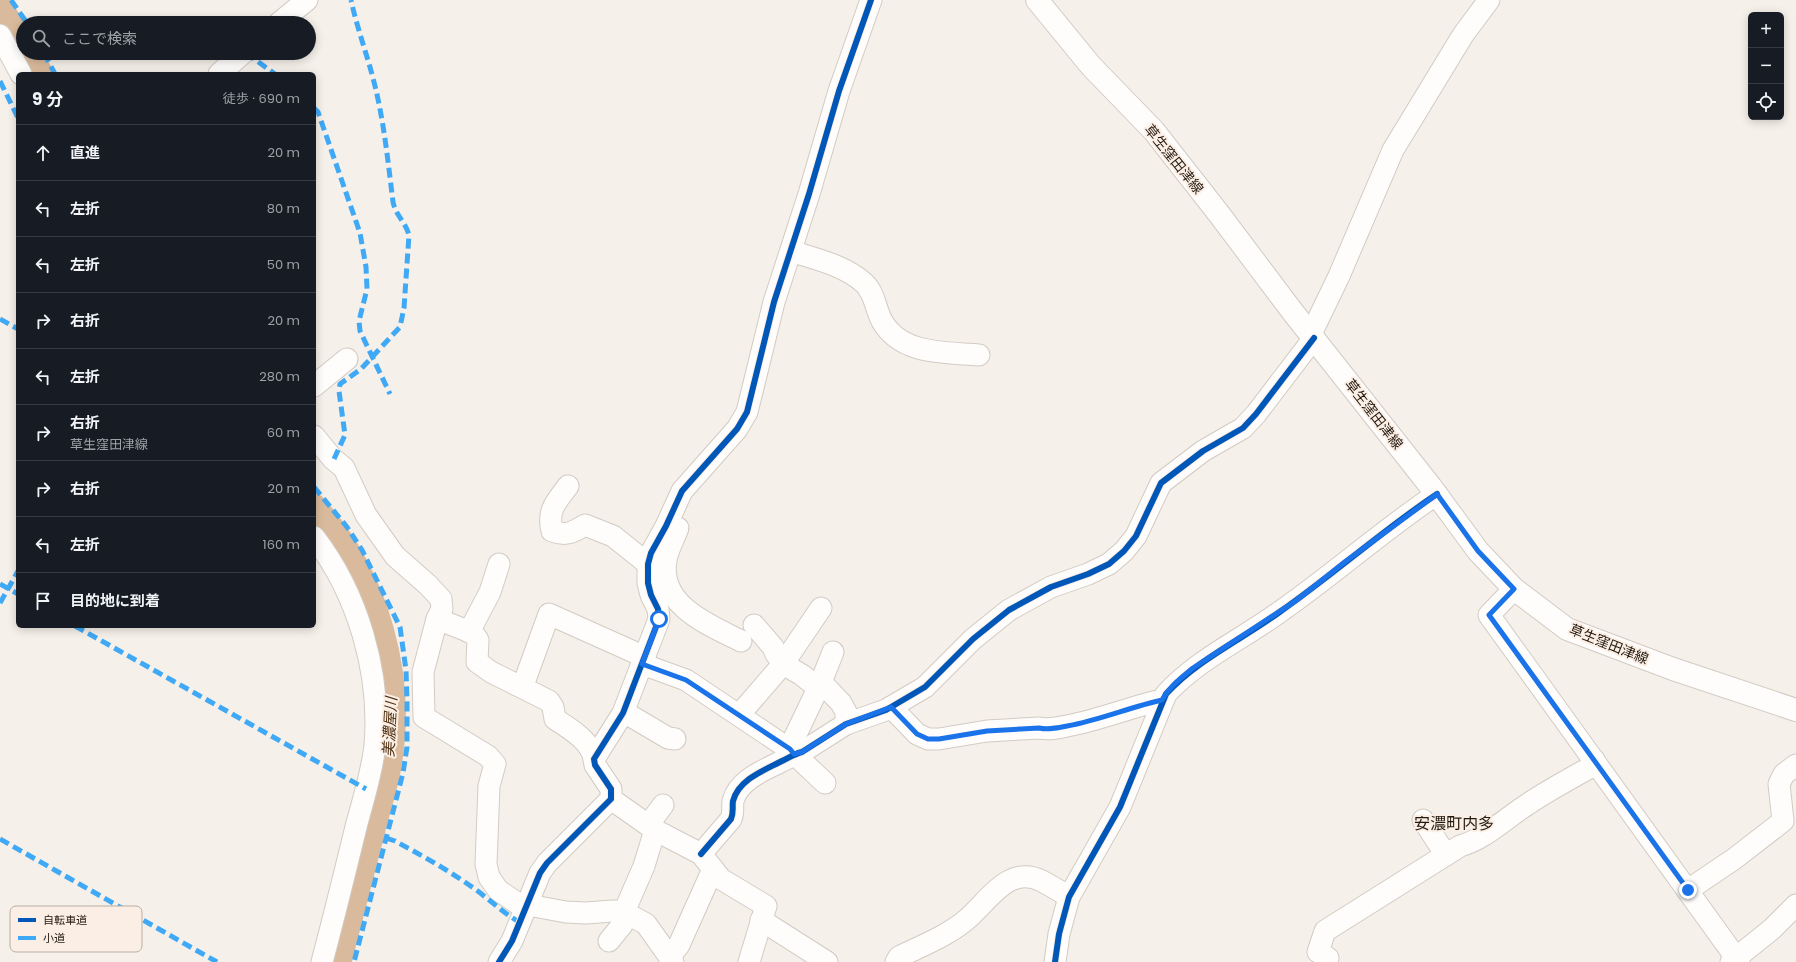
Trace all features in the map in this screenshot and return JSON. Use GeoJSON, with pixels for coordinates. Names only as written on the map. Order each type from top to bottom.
{"type":"FeatureCollection","features":[{"type":"Feature","properties":{"kind":"main road","name":"草生窪田津線"},"geometry":{"type":"LineString","coordinates":[[1037,0],[1091,66],[1154,131],[1437,494],[1478,551],[1514,589],[1567,629],[1673,669],[1796,710]]}},
{"type":"Feature","properties":{"kind":"street"},"geometry":{"type":"LineString","coordinates":[[287,16],[307,0]]}},
{"type":"Feature","properties":{"kind":"street"},"geometry":{"type":"LineString","coordinates":[[594,759],[624,712],[659,619],[658,609],[651,596],[648,583],[648,564],[652,553],[682,491],[737,429],[747,412],[774,302],[791,251],[839,91],[871,0]]}},
{"type":"Feature","properties":{"kind":"street"},"geometry":{"type":"LineString","coordinates":[[316,438],[333,459],[344,468],[366,514],[395,556],[428,585],[441,599],[442,609],[437,619],[423,672],[424,717],[488,756],[495,764],[489,786],[487,870],[489,877],[498,890],[517,903],[576,914],[613,911],[624,912],[646,924],[671,959],[679,945],[707,861],[734,814],[733,801],[748,780],[792,752],[802,752],[846,724],[891,707],[925,687],[974,639],[1003,614],[1051,587],[1088,574],[1109,564],[1124,551],[1136,536],[1161,483],[1203,451],[1243,428],[1313,336],[1393,150],[1463,34],[1489,0]]}},
{"type":"Feature","properties":{"kind":"street"},"geometry":{"type":"LineString","coordinates":[[0,35],[20,72]]}},
{"type":"Feature","properties":{"kind":"street"},"geometry":{"type":"LineString","coordinates":[[221,72],[235,60]]}},
{"type":"Feature","properties":{"kind":"street"},"geometry":{"type":"LineString","coordinates":[[791,251],[841,268],[863,282],[872,291],[882,321],[894,336],[900,340],[928,351],[979,355]]}},
{"type":"Feature","properties":{"kind":"street"},"geometry":{"type":"LineString","coordinates":[[316,384],[347,359]]}},
{"type":"Feature","properties":{"kind":"street"},"geometry":{"type":"LineString","coordinates":[[568,486],[551,511],[550,522],[552,531],[562,534],[574,532],[585,525],[613,536],[648,564]]}},
{"type":"Feature","properties":{"kind":"street"},"geometry":{"type":"LineString","coordinates":[[682,491],[688,510],[680,522],[666,561],[667,586],[670,593],[698,620],[747,633],[773,646],[776,654],[783,664],[820,685],[841,702],[846,712],[846,724]]}},
{"type":"Feature","properties":{"kind":"street"},"geometry":{"type":"LineString","coordinates":[[1055,962],[1058,934],[1069,897],[1120,807],[1162,700],[1166,694],[1178,680],[1193,668],[1297,600],[1346,561],[1437,494]]}},
{"type":"Feature","properties":{"kind":"street"},"geometry":{"type":"LineString","coordinates":[[316,540],[336,572],[351,604],[364,638],[373,689],[376,719],[372,767],[322,962]]}},
{"type":"Feature","properties":{"kind":"street"},"geometry":{"type":"LineString","coordinates":[[469,632],[490,592],[500,564]]}},
{"type":"Feature","properties":{"kind":"street"},"geometry":{"type":"LineString","coordinates":[[1514,589],[1489,615],[1688,890],[1736,961],[1796,906]]}},
{"type":"Feature","properties":{"kind":"street"},"geometry":{"type":"LineString","coordinates":[[739,715],[783,664],[821,608]]}},
{"type":"Feature","properties":{"kind":"street"},"geometry":{"type":"LineString","coordinates":[[517,685],[525,680],[548,614],[686,680],[792,752],[825,783]]}},
{"type":"Feature","properties":{"kind":"street"},"geometry":{"type":"LineString","coordinates":[[437,619],[473,633],[478,640],[477,662],[491,672],[549,701],[553,707],[555,719],[573,731],[593,753],[596,765],[611,789],[611,799],[547,863],[540,873],[512,941],[508,945],[499,962]]}},
{"type":"Feature","properties":{"kind":"street"},"geometry":{"type":"LineString","coordinates":[[792,752],[833,652]]}},
{"type":"Feature","properties":{"kind":"street"},"geometry":{"type":"LineString","coordinates":[[891,707],[917,734],[928,739],[939,739],[987,731],[1039,728],[1046,730],[1089,722],[1143,704],[1162,700]]}},
{"type":"Feature","properties":{"kind":"street"},"geometry":{"type":"LineString","coordinates":[[624,712],[668,738],[675,739]]}},
{"type":"Feature","properties":{"kind":"street"},"geometry":{"type":"LineString","coordinates":[[1328,958],[1322,956],[1318,952],[1325,931],[1460,846],[1469,844],[1528,804],[1589,768],[1594,760]]}},
{"type":"Feature","properties":{"kind":"street"},"geometry":{"type":"LineString","coordinates":[[1688,890],[1734,859],[1783,821],[1779,784],[1784,774],[1796,765]]}},
{"type":"Feature","properties":{"kind":"street"},"geometry":{"type":"LineString","coordinates":[[611,799],[652,827],[707,861],[721,879],[766,906],[749,962]]}},
{"type":"Feature","properties":{"kind":"street"},"geometry":{"type":"LineString","coordinates":[[609,941],[622,925],[624,912],[644,866],[652,827],[663,805]]}},
{"type":"Feature","properties":{"kind":"street"},"geometry":{"type":"LineString","coordinates":[[1423,820],[1446,855]]}},
{"type":"Feature","properties":{"kind":"street"},"geometry":{"type":"LineString","coordinates":[[896,962],[899,957],[940,937],[966,920],[1005,882],[1015,878],[1033,878],[1041,880],[1069,897]]}},
{"type":"Feature","properties":{"kind":"street"},"geometry":{"type":"LineString","coordinates":[[761,920],[827,962]]}},
{"type":"Feature","properties":{"kind":"waterway","name":"美濃屋川"},"geometry":{"type":"LineString","coordinates":[[0,7],[16,31]]}},
{"type":"Feature","properties":{"kind":"waterway","name":"美濃屋川"},"geometry":{"type":"LineString","coordinates":[[33,60],[40,72]]}},
{"type":"Feature","properties":{"kind":"waterway","name":"美濃屋川"},"geometry":{"type":"LineString","coordinates":[[316,509],[336,534],[355,564],[370,596],[381,630],[389,665],[393,700],[393,736],[385,787],[339,962]]}},
{"type":"Feature","properties":{"kind":"marked path"},"geometry":{"type":"LineString","coordinates":[[11,0],[22,16]]}},
{"type":"Feature","properties":{"kind":"marked path"},"geometry":{"type":"LineString","coordinates":[[334,459],[345,435],[339,391],[340,384],[361,369],[400,327],[404,308],[409,235],[394,207],[377,97],[351,0]]}},
{"type":"Feature","properties":{"kind":"marked path"},"geometry":{"type":"LineString","coordinates":[[48,60],[54,72]]}},
{"type":"Feature","properties":{"kind":"marked path"},"geometry":{"type":"LineString","coordinates":[[256,60],[272,72]]}},
{"type":"Feature","properties":{"kind":"marked path"},"geometry":{"type":"LineString","coordinates":[[0,81],[16,114]]}},
{"type":"Feature","properties":{"kind":"marked path"},"geometry":{"type":"LineString","coordinates":[[316,110],[318,112],[360,233],[366,267],[367,289],[359,321],[360,331],[390,394]]}},
{"type":"Feature","properties":{"kind":"marked path"},"geometry":{"type":"LineString","coordinates":[[0,319],[16,328]]}},
{"type":"Feature","properties":{"kind":"marked path"},"geometry":{"type":"LineString","coordinates":[[316,489],[347,527],[362,550],[400,627],[406,670],[407,747],[403,773],[354,962]]}},
{"type":"Feature","properties":{"kind":"marked path"},"geometry":{"type":"LineString","coordinates":[[0,603],[16,575]]}},
{"type":"Feature","properties":{"kind":"marked path"},"geometry":{"type":"LineString","coordinates":[[0,584],[16,593]]}},
{"type":"Feature","properties":{"kind":"marked path"},"geometry":{"type":"LineString","coordinates":[[79,628],[366,789]]}},
{"type":"Feature","properties":{"kind":"marked path"},"geometry":{"type":"LineString","coordinates":[[386,838],[405,846],[454,875],[519,922]]}},
{"type":"Feature","properties":{"kind":"marked path"},"geometry":{"type":"LineString","coordinates":[[0,839],[118,906]]}},
{"type":"Feature","properties":{"kind":"marked path"},"geometry":{"type":"LineString","coordinates":[[142,919],[217,962]]}},
{"type":"Feature","properties":{"kind":"cycle path"},"geometry":{"type":"LineString","coordinates":[[499,962],[512,941],[540,873],[547,863],[611,799],[611,789],[595,765],[594,759],[623,713],[659,619],[658,609],[651,595],[648,583],[648,564],[651,553],[666,526],[682,491],[737,429],[747,412],[774,302],[809,194],[839,91],[871,0]]}},
{"type":"Feature","properties":{"kind":"cycle path"},"geometry":{"type":"LineString","coordinates":[[701,854],[731,819],[733,801],[736,793],[753,776],[802,752],[846,724],[886,710],[925,687],[973,639],[1009,610],[1051,587],[1088,574],[1109,564],[1124,551],[1136,536],[1161,483],[1203,451],[1243,428],[1256,414],[1314,338]]}},
{"type":"Feature","properties":{"kind":"cycle path"},"geometry":{"type":"LineString","coordinates":[[1055,962],[1059,934],[1069,897],[1120,807],[1166,694],[1192,670],[1301,597],[1397,522],[1437,494]]}},
{"type":"Feature","properties":{"kind":"district","name":"安濃町内多"},"geometry":{"type":"Point","coordinates":[1454,823]}},
{"type":"Feature","properties":{"kind":"route"},"geometry":{"type":"LineString","coordinates":[[659,619],[642,664],[686,680],[790,749],[794,754],[802,752],[846,724],[891,707],[917,734],[928,739],[939,739],[987,731],[1039,728],[1046,730],[1089,722],[1143,704],[1162,700],[1178,680],[1193,668],[1279,613],[1346,561],[1437,494],[1478,551],[1514,589],[1489,615],[1688,890]]}}]}
